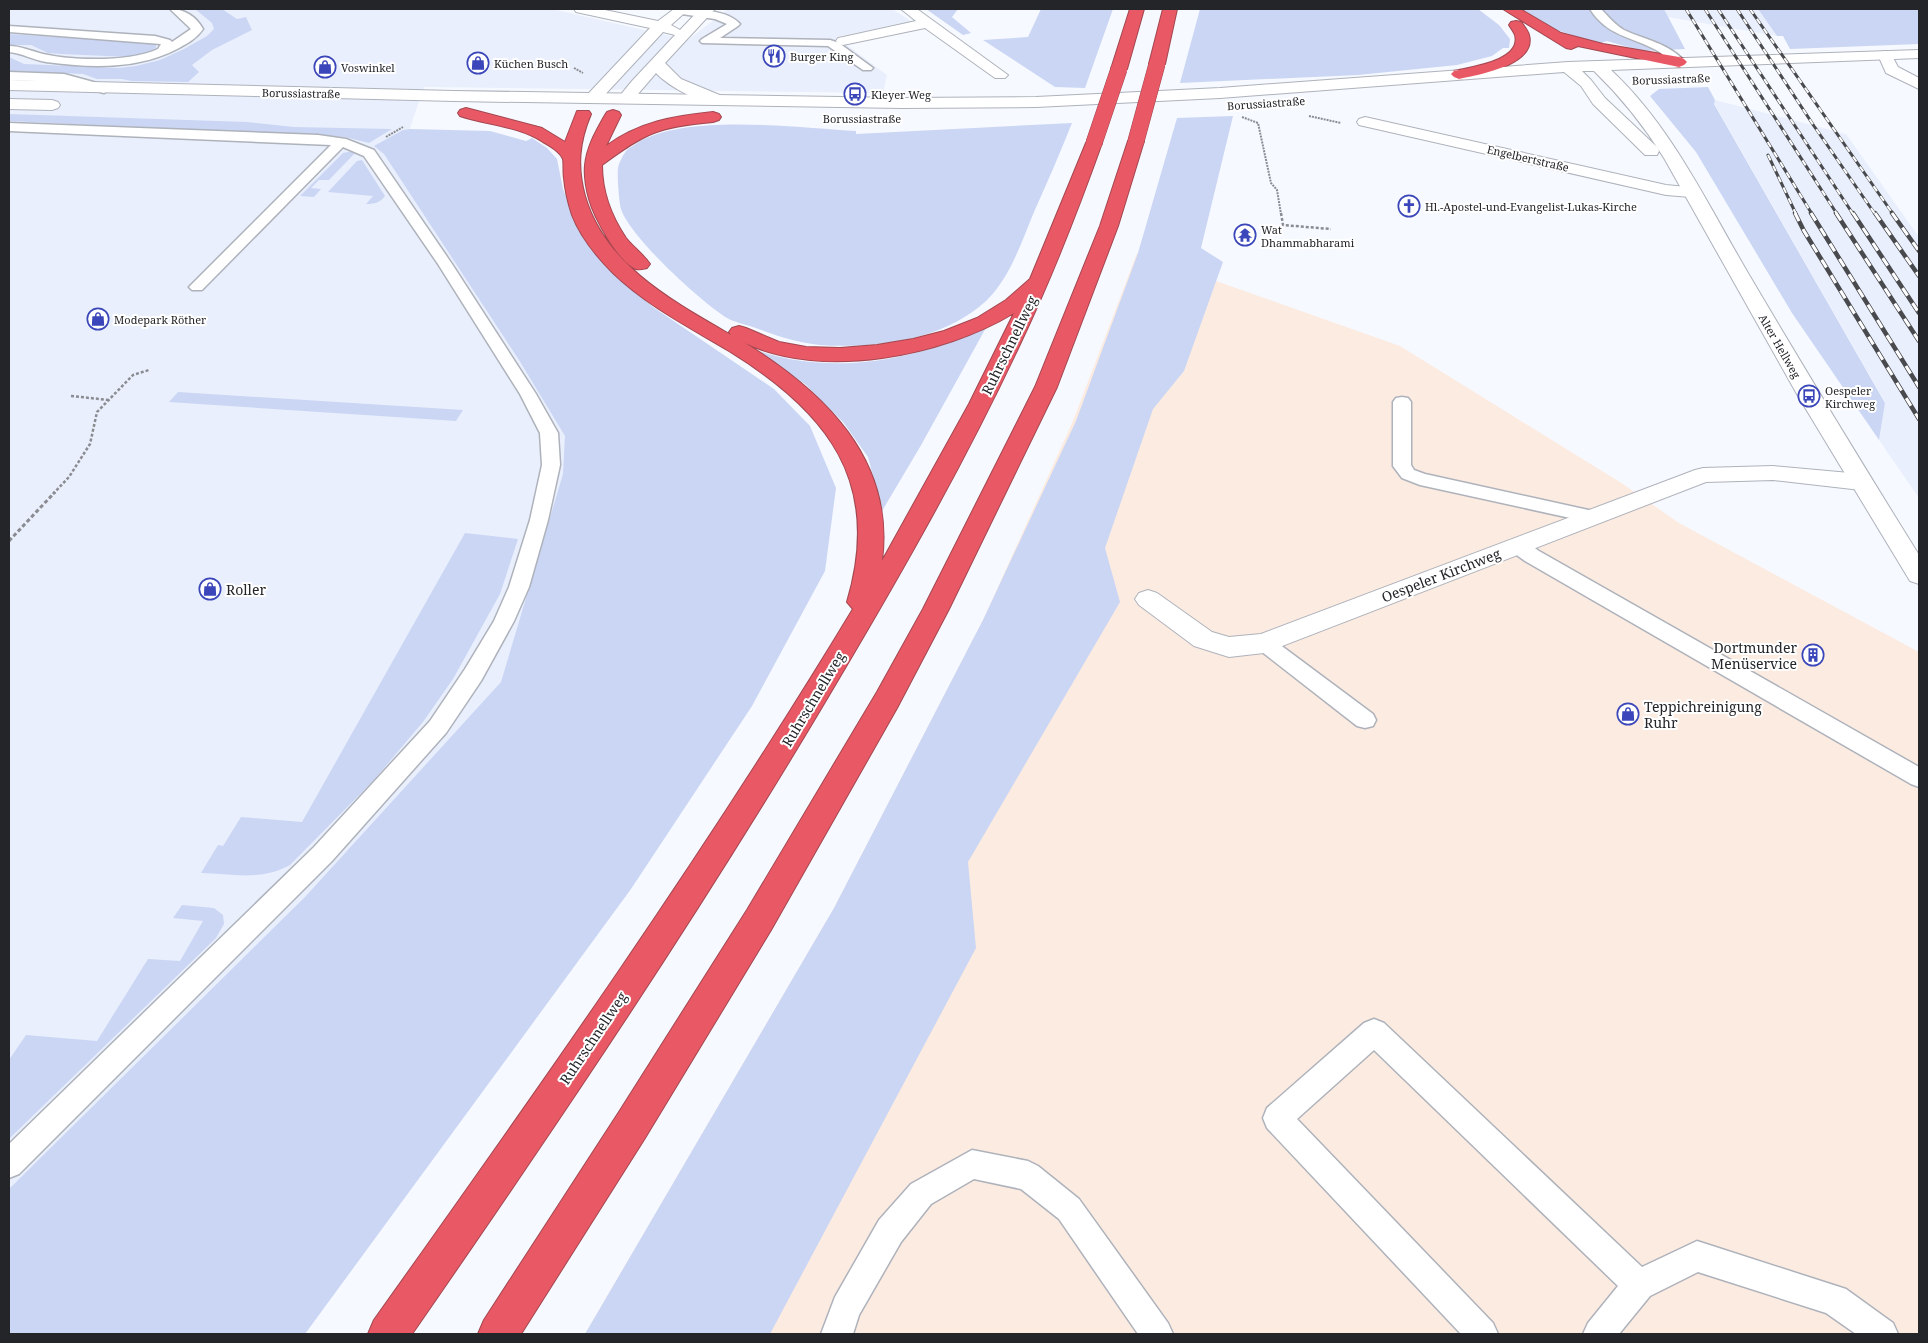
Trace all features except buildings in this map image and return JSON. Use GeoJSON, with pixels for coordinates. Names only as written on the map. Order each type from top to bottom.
{"type":"FeatureCollection","features":[{"type":"Feature","properties":{"kind":"highway","name":"Ruhrschnellweg"},"geometry":{"type":"LineString","coordinates":[[388,1334],[579,1059],[742,813],[830,670],[958,449],[1049,262],[1094,143],[1137,9]]}},
{"type":"Feature","properties":{"kind":"highway"},"geometry":{"type":"LineString","coordinates":[[498,1334],[627,1133],[759,920],[882,708],[931,618],[1046,387],[1109,226],[1136,141],[1170,9]]}},
{"type":"Feature","properties":{"kind":"highway"},"geometry":{"type":"LineString","coordinates":[[1492,9],[1552,46],[1579,50],[1598,66]]}},
{"type":"Feature","properties":{"kind":"highway"},"geometry":{"type":"LineString","coordinates":[[1510,9],[1552,46],[1568,67]]}},
{"type":"Feature","properties":{"kind":"highway"},"geometry":{"type":"LineString","coordinates":[[1458,74],[1483,70],[1514,55],[1522,46],[1522,35],[1516,25]]}},
{"type":"Feature","properties":{"kind":"highway"},"geometry":{"type":"LineString","coordinates":[[1552,46],[1603,48],[1679,62]]}},
{"type":"Feature","properties":{"kind":"highway"},"geometry":{"type":"LineString","coordinates":[[466,114],[536,132],[555,141],[569,156]]}},
{"type":"Feature","properties":{"kind":"highway"},"geometry":{"type":"LineString","coordinates":[[576,114],[569,156],[574,193],[586,225],[599,244],[618,266],[665,304],[746,352],[784,379],[828,419],[852,454],[867,498],[870,513],[871,551],[857,612],[830,670]]}},
{"type":"Feature","properties":{"kind":"highway"},"geometry":{"type":"LineString","coordinates":[[613,115],[596,150],[595,162],[594,182],[605,219],[636,260],[658,280],[706,316],[755,340],[778,348],[815,353],[850,354],[881,352],[916,345],[955,333],[1011,306],[1030,289],[1049,262]]}},
{"type":"Feature","properties":{"kind":"highway"},"geometry":{"type":"LineString","coordinates":[[595,162],[626,140],[650,127],[666,122],[713,117]]}},
{"type":"Feature","properties":{"kind":"main road"},"geometry":{"type":"LineString","coordinates":[[581,9],[661,26],[675,31],[680,37]]}},
{"type":"Feature","properties":{"kind":"main road"},"geometry":{"type":"LineString","coordinates":[[908,9],[1000,75]]}},
{"type":"Feature","properties":{"kind":"main road"},"geometry":{"type":"LineString","coordinates":[[576,114],[661,26],[681,10]]}},
{"type":"Feature","properties":{"kind":"main road"},"geometry":{"type":"LineString","coordinates":[[613,115],[657,62],[704,12]]}},
{"type":"Feature","properties":{"kind":"main road"},"geometry":{"type":"LineString","coordinates":[[843,41],[927,23]]}},
{"type":"Feature","properties":{"kind":"main road","name":"Borussiastraße"},"geometry":{"type":"LineString","coordinates":[[9,85],[104,89],[444,96],[902,103],[1036,102],[1220,92],[1568,67],[1919,54]]}},
{"type":"Feature","properties":{"kind":"main road"},"geometry":{"type":"LineString","coordinates":[[1884,70],[1885,55],[1919,68]]}},
{"type":"Feature","properties":{"kind":"main road"},"geometry":{"type":"LineString","coordinates":[[657,62],[664,75],[675,82],[716,99]]}},
{"type":"Feature","properties":{"kind":"main road","name":"Alter Hellweg"},"geometry":{"type":"LineString","coordinates":[[1598,66],[1616,82],[1678,165],[1691,192],[1804,388],[1919,575]]}},
{"type":"Feature","properties":{"kind":"main road","name":"Alter Hellweg"},"geometry":{"type":"LineString","coordinates":[[1568,67],[1586,84],[1599,101],[1636,135],[1691,192]]}},
{"type":"Feature","properties":{"kind":"main road"},"geometry":{"type":"LineString","coordinates":[[1884,70],[1919,68]]}},
{"type":"Feature","properties":{"kind":"main road"},"geometry":{"type":"LineString","coordinates":[[1884,70],[1919,84]]}},
{"type":"Feature","properties":{"kind":"main road","name":"Borussiastraße"},"geometry":{"type":"LineString","coordinates":[[1561,85],[1633,81]]}},
{"type":"Feature","properties":{"kind":"main road","name":"Borussiastraße"},"geometry":{"type":"LineString","coordinates":[[893,118],[971,118],[1146,110],[1487,89]]}},
{"type":"Feature","properties":{"kind":"main road"},"geometry":{"type":"LineString","coordinates":[[9,104],[67,105]]}},
{"type":"Feature","properties":{"kind":"main road"},"geometry":{"type":"LineString","coordinates":[[446,113],[534,113]]}},
{"type":"Feature","properties":{"kind":"main road"},"geometry":{"type":"LineString","coordinates":[[576,114],[732,117]]}},
{"type":"Feature","properties":{"kind":"main road","name":"Engelbertstraße"},"geometry":{"type":"LineString","coordinates":[[1364,123],[1666,190],[1691,192]]}},
{"type":"Feature","properties":{"kind":"main road","name":"Oespeler Kirchweg"},"geometry":{"type":"LineString","coordinates":[[1148,599],[1202,639],[1229,647],[1264,643],[1703,475],[1773,474],[1862,482]]}},
{"type":"Feature","properties":{"kind":"lane"},"geometry":{"type":"LineString","coordinates":[[9,49],[19,49],[46,58],[126,61],[150,57],[186,38],[197,29],[195,25],[175,9]]}},
{"type":"Feature","properties":{"kind":"lane"},"geometry":{"type":"LineString","coordinates":[[1595,9],[1611,26],[1620,32],[1661,48],[1679,62]]}},
{"type":"Feature","properties":{"kind":"lane"},"geometry":{"type":"LineString","coordinates":[[681,10],[704,12],[730,19],[734,24],[706,41],[830,43],[867,68]]}},
{"type":"Feature","properties":{"kind":"lane"},"geometry":{"type":"LineString","coordinates":[[9,29],[155,39],[166,42],[167,45],[164,49]]}},
{"type":"Feature","properties":{"kind":"lane"},"geometry":{"type":"LineString","coordinates":[[9,76],[64,78],[104,89]]}},
{"type":"Feature","properties":{"kind":"lane"},"geometry":{"type":"LineString","coordinates":[[9,126],[318,139],[340,142],[358,147],[369,153],[528,394],[549,433],[551,465],[539,520],[519,587],[504,621],[473,675],[438,727],[323,854],[9,1164]]}},
{"type":"Feature","properties":{"kind":"lane"},"geometry":{"type":"LineString","coordinates":[[197,287],[340,142]]}},
{"type":"Feature","properties":{"kind":"lane"},"geometry":{"type":"LineString","coordinates":[[1402,402],[1402,466],[1408,474],[1420,479],[1592,517]]}},
{"type":"Feature","properties":{"kind":"lane"},"geometry":{"type":"LineString","coordinates":[[1518,546],[1532,556],[1919,778]]}},
{"type":"Feature","properties":{"kind":"lane"},"geometry":{"type":"LineString","coordinates":[[1264,643],[1365,720]]}},
{"type":"Feature","properties":{"kind":"lane"},"geometry":{"type":"LineString","coordinates":[[1482,1334],[1277,1118],[1374,1032],[1640,1285]]}},
{"type":"Feature","properties":{"kind":"lane"},"geometry":{"type":"LineString","coordinates":[[837,1334],[846,1308],[890,1231],[921,1194],[972,1164],[1028,1176],[1069,1209],[1156,1334]]}},
{"type":"Feature","properties":{"kind":"lane"},"geometry":{"type":"LineString","coordinates":[[1599,1334],[1640,1285],[1697,1256],[1835,1300],[1882,1334]]}},
{"type":"Feature","properties":{"kind":"path"},"geometry":{"type":"LineString","coordinates":[[1309,116],[1342,123]]}},
{"type":"Feature","properties":{"kind":"path"},"geometry":{"type":"LineString","coordinates":[[1238,117],[1248,118],[1258,123],[1271,183],[1277,190],[1283,225],[1331,229]]}},
{"type":"Feature","properties":{"kind":"path"},"geometry":{"type":"LineString","coordinates":[[9,541],[69,477],[90,444],[96,412],[133,375],[149,370]]}},
{"type":"Feature","properties":{"kind":"path"},"geometry":{"type":"LineString","coordinates":[[71,396],[109,400]]}},
{"type":"Feature","properties":{"kind":"shaded area"},"geometry":{"type":"Polygon","coordinates":[[[9,9],[552,9],[688,40],[728,9],[892,9],[911,21],[836,37],[887,75],[883,93],[424,87],[409,131],[588,428],[514,677],[9,1214],[9,9]]]}},
{"type":"Feature","properties":{"kind":"shaded area"},"geometry":{"type":"Polygon","coordinates":[[[195,9],[222,9],[237,19],[246,17],[252,30],[212,50],[192,65],[199,72],[188,82],[97,79],[83,74],[9,71],[9,57],[24,64],[119,68],[160,60],[207,36],[214,29],[212,23],[195,9]]]}},
{"type":"Feature","properties":{"kind":"shaded area"},"geometry":{"type":"Polygon","coordinates":[[[926,9],[958,9],[952,17],[971,33],[963,35],[926,9]]]}},
{"type":"Feature","properties":{"kind":"shaded area"},"geometry":{"type":"Polygon","coordinates":[[[1041,9],[1113,9],[1085,88],[1055,87],[983,40],[1028,37],[1041,9]]]}},
{"type":"Feature","properties":{"kind":"shaded area"},"geometry":{"type":"Polygon","coordinates":[[[1200,9],[1478,9],[1499,25],[1510,39],[1509,48],[1503,48],[1492,56],[1457,65],[1358,75],[1180,83],[1200,9]]]}},
{"type":"Feature","properties":{"kind":"shaded area"},"geometry":{"type":"Polygon","coordinates":[[[1519,9],[1664,9],[1685,49],[1642,51],[1607,41],[1598,44],[1554,29],[1519,9]]]}},
{"type":"Feature","properties":{"kind":"shaded area"},"geometry":{"type":"Polygon","coordinates":[[[1664,9],[1758,9],[1777,36],[1668,17],[1664,9]]]}},
{"type":"Feature","properties":{"kind":"shaded area"},"geometry":{"type":"Polygon","coordinates":[[[1758,9],[1919,9],[1919,44],[1790,49],[1783,36],[1777,36],[1758,9]]]}},
{"type":"Feature","properties":{"kind":"shaded area"},"geometry":{"type":"Polygon","coordinates":[[[9,34],[151,43],[156,45],[156,48],[142,55],[129,57],[48,53],[31,45],[9,45],[9,34]]]}},
{"type":"Feature","properties":{"kind":"shaded area"},"geometry":{"type":"Polygon","coordinates":[[[1708,87],[1715,100],[1714,104],[1885,403],[1879,440],[1792,313],[1696,152],[1650,96],[1659,89],[1708,87]]]}},
{"type":"Feature","properties":{"kind":"shaded area"},"geometry":{"type":"Polygon","coordinates":[[[1715,100],[1846,134],[1919,237],[1919,498],[1879,440],[1885,402],[1714,103],[1715,100]]]}},
{"type":"Feature","properties":{"kind":"shaded area"},"geometry":{"type":"Polygon","coordinates":[[[9,114],[247,122],[294,127],[392,129],[369,143],[345,137],[9,121],[9,114]]]}},
{"type":"Feature","properties":{"kind":"shaded area"},"geometry":{"type":"Polygon","coordinates":[[[1233,116],[1201,248],[1223,262],[1184,371],[1153,409],[1105,548],[1120,602],[968,862],[976,948],[770,1334],[585,1334],[834,908],[983,620],[1076,421],[1138,253],[1177,118],[1233,116]]]}},
{"type":"Feature","properties":{"kind":"shaded area"},"geometry":{"type":"Polygon","coordinates":[[[1072,123],[1014,260],[1002,282],[986,301],[969,314],[950,325],[908,339],[863,345],[820,345],[786,338],[730,319],[715,310],[684,284],[652,252],[627,221],[620,206],[618,168],[626,151],[637,143],[658,134],[684,128],[713,125],[774,126],[856,131],[856,134],[1072,123]]]}},
{"type":"Feature","properties":{"kind":"shaded area"},"geometry":{"type":"Polygon","coordinates":[[[403,130],[490,131],[526,141],[532,138],[547,148],[557,159],[563,189],[579,231],[605,266],[653,307],[774,389],[810,426],[836,488],[825,571],[752,706],[631,889],[305,1334],[9,1334],[9,1189],[305,897],[501,682],[563,474],[565,436],[519,360],[384,154],[374,146],[403,130]]]}},
{"type":"Feature","properties":{"kind":"shaded area"},"geometry":{"type":"Polygon","coordinates":[[[353,151],[355,153],[329,180],[319,180],[311,188],[321,189],[314,197],[300,196],[343,153],[353,151]]]}},
{"type":"Feature","properties":{"kind":"shaded area"},"geometry":{"type":"Polygon","coordinates":[[[362,160],[385,196],[381,200],[377,203],[366,204],[373,196],[328,192],[357,161],[362,160]]]}},
{"type":"Feature","properties":{"kind":"shaded area"},"geometry":{"type":"Polygon","coordinates":[[[1137,253],[1400,346],[1623,484],[1679,523],[1919,652],[1919,1334],[585,1334],[834,908],[983,620],[1073,421],[1137,253]]]}},
{"type":"Feature","properties":{"kind":"shaded area"},"geometry":{"type":"Polygon","coordinates":[[[987,326],[920,447],[879,516],[877,491],[868,457],[843,422],[805,384],[753,349],[782,357],[812,362],[872,361],[902,356],[931,348],[987,326]]]}},
{"type":"Feature","properties":{"kind":"shaded area"},"geometry":{"type":"Polygon","coordinates":[[[178,392],[463,410],[456,421],[169,402],[178,392]]]}},
{"type":"Feature","properties":{"kind":"shaded area"},"geometry":{"type":"Polygon","coordinates":[[[465,533],[518,539],[500,594],[453,679],[423,722],[373,781],[290,865],[258,875],[201,873],[218,845],[223,846],[241,817],[302,822],[465,533]]]}},
{"type":"Feature","properties":{"kind":"shaded area"},"geometry":{"type":"Polygon","coordinates":[[[182,905],[214,908],[223,915],[224,924],[216,938],[9,1139],[9,1060],[26,1035],[97,1041],[148,959],[180,961],[203,921],[173,918],[182,905]]]}},
{"type":"Feature","properties":{"kind":"railway"},"geometry":{"type":"LineString","coordinates":[[1686,9],[1812,214]]}},
{"type":"Feature","properties":{"kind":"railway"},"geometry":{"type":"LineString","coordinates":[[1705,9],[1837,214]]}},
{"type":"Feature","properties":{"kind":"railway"},"geometry":{"type":"LineString","coordinates":[[1718,9],[1853,214]]}},
{"type":"Feature","properties":{"kind":"railway"},"geometry":{"type":"LineString","coordinates":[[1737,9],[1875,214]]}},
{"type":"Feature","properties":{"kind":"railway"},"geometry":{"type":"LineString","coordinates":[[1750,9],[1893,214]]}},
{"type":"Feature","properties":{"kind":"railway"},"geometry":{"type":"LineString","coordinates":[[1768,155],[1796,214]]}},
{"type":"Feature","properties":{"kind":"railway"},"geometry":{"type":"LineString","coordinates":[[1795,213],[1804,231],[1919,419]]}},
{"type":"Feature","properties":{"kind":"railway"},"geometry":{"type":"LineString","coordinates":[[1811,213],[1919,387]]}},
{"type":"Feature","properties":{"kind":"railway"},"geometry":{"type":"LineString","coordinates":[[1836,213],[1919,341]]}},
{"type":"Feature","properties":{"kind":"railway"},"geometry":{"type":"LineString","coordinates":[[1853,213],[1919,313]]}},
{"type":"Feature","properties":{"kind":"railway"},"geometry":{"type":"LineString","coordinates":[[1875,213],[1919,276]]}},
{"type":"Feature","properties":{"kind":"railway"},"geometry":{"type":"LineString","coordinates":[[1892,213],[1919,251]]}},
{"type":"Feature","properties":{"kind":"place","name":"Burger King"},"geometry":{"type":"Point","coordinates":[774,56]}},
{"type":"Feature","properties":{"kind":"place","name":"Küchen Busch"},"geometry":{"type":"Point","coordinates":[478,63]}},
{"type":"Feature","properties":{"kind":"place","name":"Voswinkel"},"geometry":{"type":"Point","coordinates":[325,67]}},
{"type":"Feature","properties":{"kind":"place","name":"Kleyer Weg"},"geometry":{"type":"Point","coordinates":[855,94]}},
{"type":"Feature","properties":{"kind":"place","name":"Hl.-Apostel-und-Evangelist-Lukas-Kirche"},"geometry":{"type":"Point","coordinates":[1409,206]}},
{"type":"Feature","properties":{"kind":"place","name":"Wat Dhammabharami"},"geometry":{"type":"Point","coordinates":[1245,235]}},
{"type":"Feature","properties":{"kind":"place","name":"Modepark Röther"},"geometry":{"type":"Point","coordinates":[98,319]}},
{"type":"Feature","properties":{"kind":"place","name":"Oespeler Kirchweg"},"geometry":{"type":"Point","coordinates":[1809,396]}},
{"type":"Feature","properties":{"kind":"place","name":"Roller"},"geometry":{"type":"Point","coordinates":[210,589]}},
{"type":"Feature","properties":{"kind":"place","name":"Dortmunder Menüservice"},"geometry":{"type":"Point","coordinates":[1813,655]}},
{"type":"Feature","properties":{"kind":"place","name":"Teppichreinigung Ruhr"},"geometry":{"type":"Point","coordinates":[1628,714]}}]}
